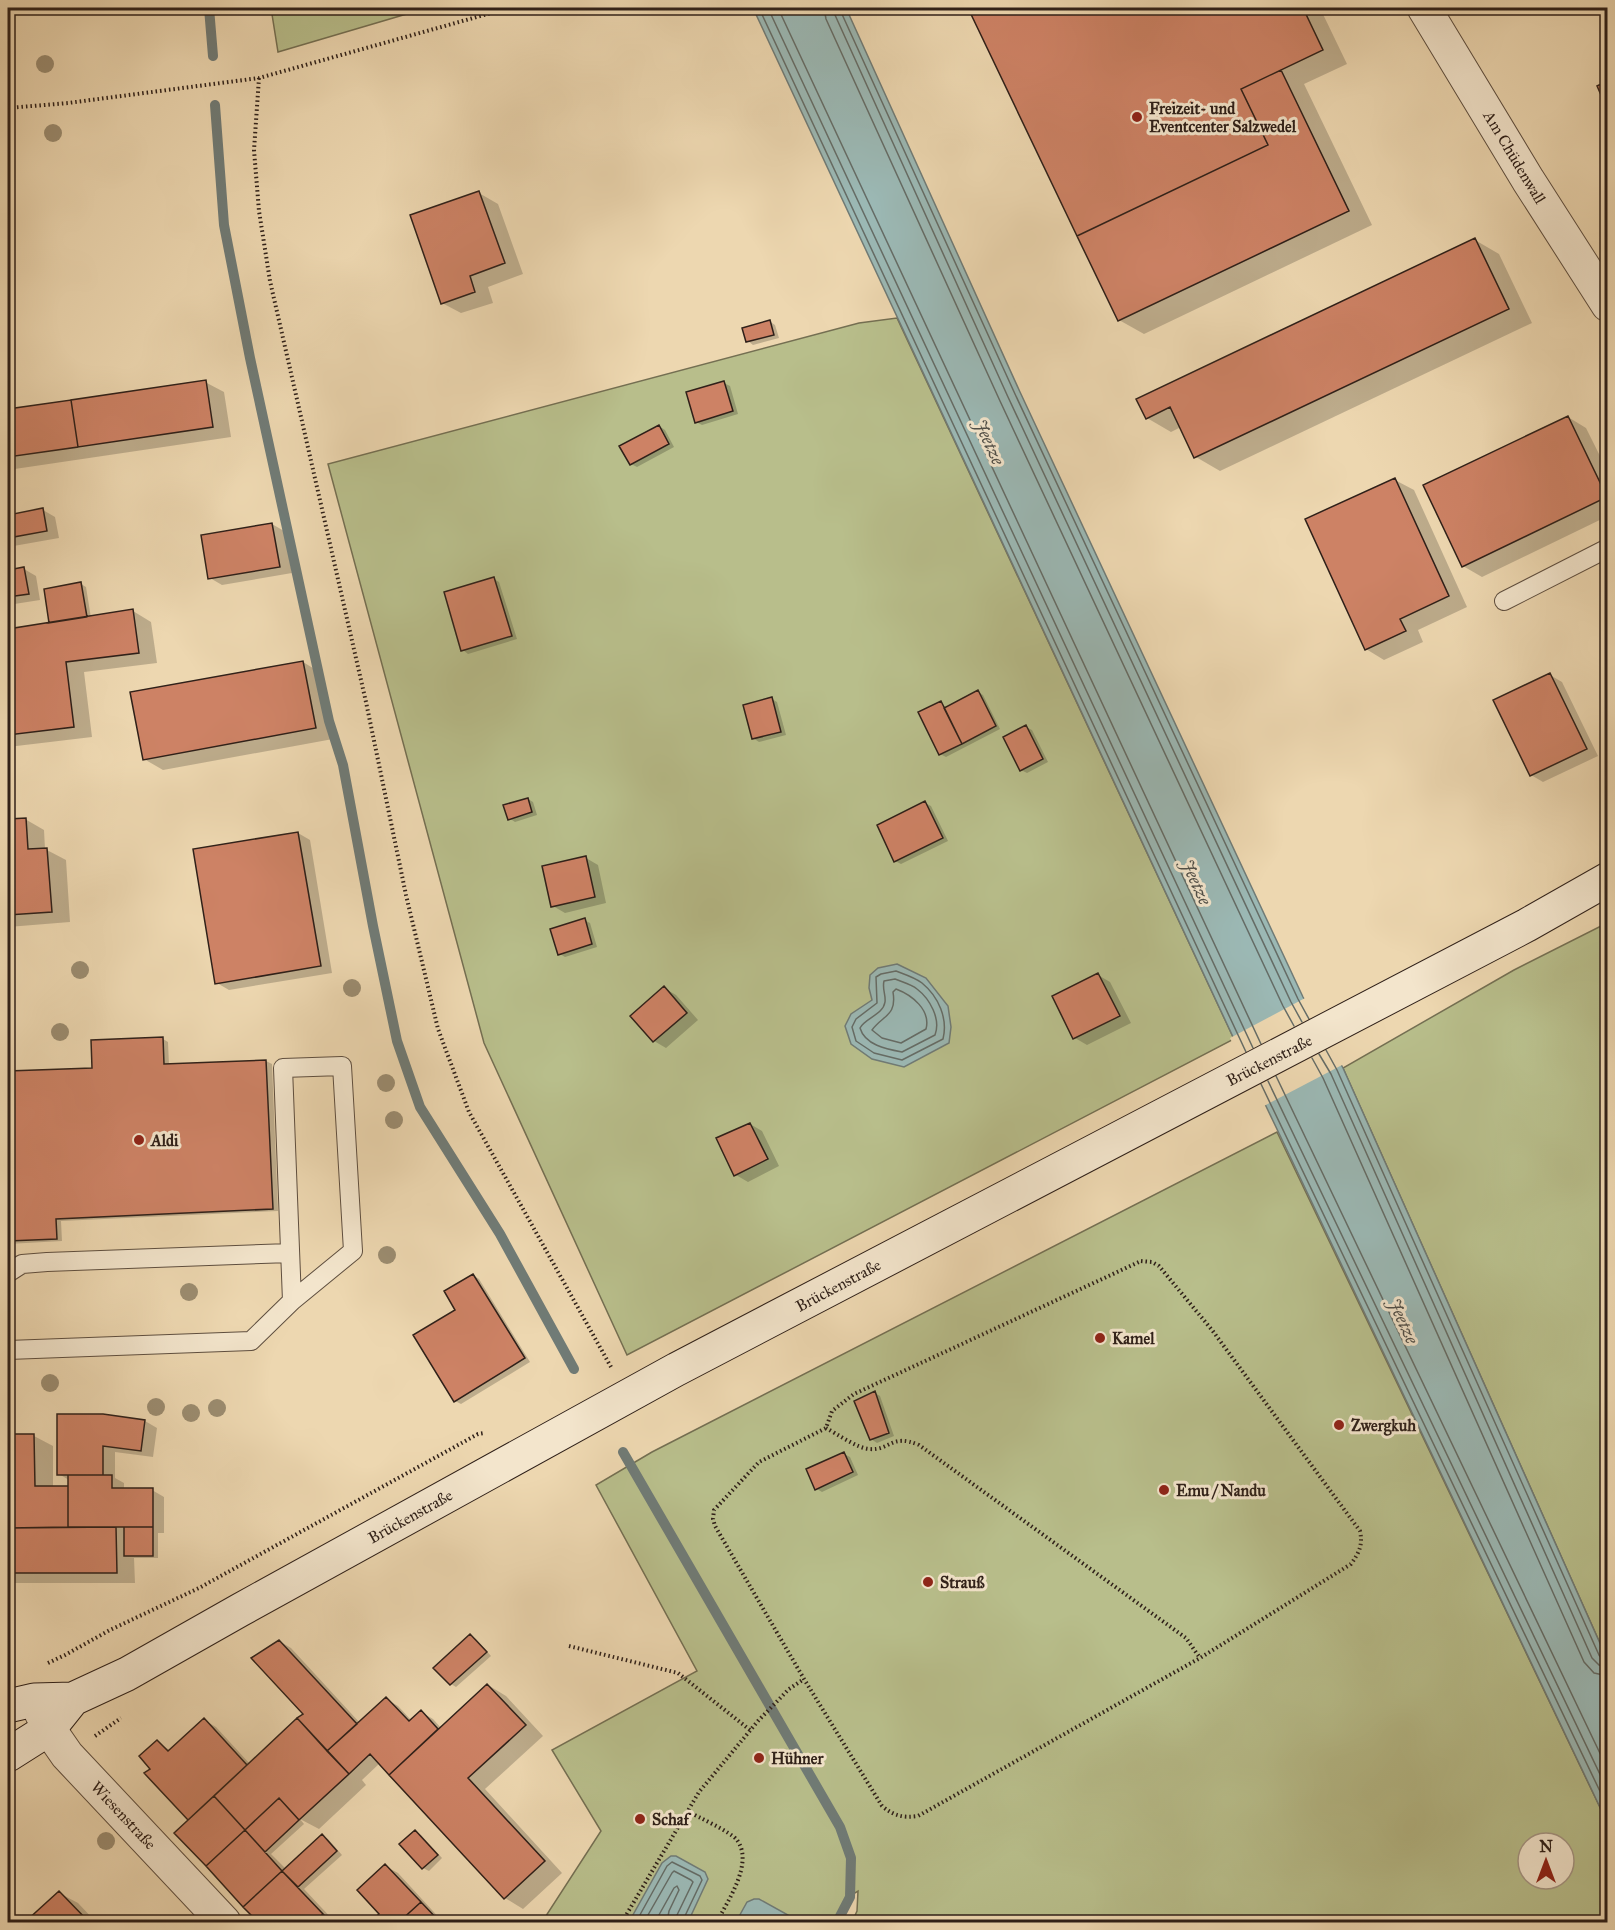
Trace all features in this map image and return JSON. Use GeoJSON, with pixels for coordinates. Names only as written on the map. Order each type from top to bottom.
{"type":"FeatureCollection","features":[{"type":"Feature","properties":{"kind":"main road","name":"Am Chüdenwall"},"geometry":{"type":"LineString","coordinates":[[1424,8],[1528,180],[1608,305]]}},
{"type":"Feature","properties":{"kind":"main road","name":"Brückenstraße"},"geometry":{"type":"LineString","coordinates":[[21,1703],[73,1700],[127,1674],[626,1396],[1527,925],[1608,879]]}},
{"type":"Feature","properties":{"kind":"main road","name":"Brückenstraße"},"geometry":{"type":"LineString","coordinates":[[8,1755],[49,1729],[73,1700]]}},
{"type":"Feature","properties":{"kind":"main road","name":"Wiesenstraße"},"geometry":{"type":"LineString","coordinates":[[21,1703],[49,1729],[67,1755],[224,1923]]}},
{"type":"Feature","properties":{"kind":"lane"},"geometry":{"type":"LineString","coordinates":[[1504,601],[1608,548]]}},
{"type":"Feature","properties":{"kind":"lane"},"geometry":{"type":"LineString","coordinates":[[8,1350],[250,1341],[292,1301],[353,1251],[342,1066],[283,1068],[292,1301]]}},
{"type":"Feature","properties":{"kind":"lane"},"geometry":{"type":"LineString","coordinates":[[8,1273],[22,1264],[47,1262],[290,1253]]}},
{"type":"Feature","properties":{"kind":"path"},"geometry":{"type":"LineString","coordinates":[[8,108],[68,103],[259,78],[509,8]]}},
{"type":"Feature","properties":{"kind":"path"},"geometry":{"type":"LineString","coordinates":[[259,78],[254,150],[259,212],[270,280],[366,702],[406,895],[438,1029],[469,1112],[626,1396]]}},
{"type":"Feature","properties":{"kind":"path"},"geometry":{"type":"LineString","coordinates":[[1141,1261],[1152,1262],[1159,1266],[1212,1330],[1360,1531],[1362,1540],[1361,1547],[1351,1564],[1200,1658],[918,1816],[894,1815],[882,1806],[804,1679],[715,1526],[714,1510],[759,1462],[826,1428],[832,1411],[854,1394],[1141,1261]]}},
{"type":"Feature","properties":{"kind":"path"},"geometry":{"type":"LineString","coordinates":[[826,1428],[862,1448],[870,1449],[901,1440],[919,1445],[1186,1638],[1200,1658]]}},
{"type":"Feature","properties":{"kind":"path"},"geometry":{"type":"LineString","coordinates":[[569,1646],[678,1673],[750,1730]]}},
{"type":"Feature","properties":{"kind":"path"},"geometry":{"type":"LineString","coordinates":[[622,1923],[699,1792],[758,1721],[781,1697],[804,1679]]}},
{"type":"Feature","properties":{"kind":"path"},"geometry":{"type":"LineString","coordinates":[[687,1811],[736,1838],[743,1853],[743,1869],[717,1923]]}},
{"type":"Feature","properties":{"kind":"green space"},"geometry":{"type":"Polygon","coordinates":[[[271,8],[427,8],[278,52],[271,8]]]}},
{"type":"Feature","properties":{"kind":"green space"},"geometry":{"type":"Polygon","coordinates":[[[897,318],[1234,1039],[627,1355],[484,1043],[328,464],[859,323],[897,318]]]}},
{"type":"Feature","properties":{"kind":"green space"},"geometry":{"type":"Polygon","coordinates":[[[1607,923],[1607,1659],[1343,1068],[1514,970],[1607,923]]]}},
{"type":"Feature","properties":{"kind":"green space"},"geometry":{"type":"Polygon","coordinates":[[[1277,1132],[1607,1822],[1607,1922],[852,1922],[857,1911],[858,1891],[848,1897],[835,1922],[542,1922],[601,1831],[552,1750],[697,1671],[596,1485],[652,1452],[1277,1132]]]}},
{"type":"Feature","properties":{"kind":"water","name":"Jeetze"},"geometry":{"type":"Polygon","coordinates":[[[753,8],[846,8],[1020,392],[1303,997],[1343,1068],[1607,1659],[1607,1822],[1234,1039],[753,8]]]}},
{"type":"Feature","properties":{"kind":"water"},"geometry":{"type":"Polygon","coordinates":[[[897,964],[926,978],[948,1006],[951,1027],[949,1043],[904,1067],[872,1059],[851,1044],[845,1026],[851,1014],[872,1000],[869,988],[870,975],[878,968],[897,964]]]}},
{"type":"Feature","properties":{"kind":"water"},"geometry":{"type":"Polygon","coordinates":[[[671,1856],[676,1856],[705,1872],[708,1879],[688,1922],[629,1922],[662,1863],[671,1856]]]}},
{"type":"Feature","properties":{"kind":"water"},"geometry":{"type":"Polygon","coordinates":[[[759,1899],[788,1915],[791,1922],[736,1922],[747,1902],[759,1899]]]}},
{"type":"Feature","properties":{"kind":"pier"},"geometry":{"type":"Polygon","coordinates":[[[1307,997],[1344,1064],[1262,1107],[1230,1038],[1307,997]]]}},
{"type":"Feature","properties":{"kind":"building","name":"Freizeit- und Eventcenter Salzwedel"},"geometry":{"type":"Polygon","coordinates":[[[968,8],[1303,8],[1323,50],[1241,89],[1268,145],[1077,236],[968,8]]]}},
{"type":"Feature","properties":{"kind":"building"},"geometry":{"type":"Polygon","coordinates":[[[1281,70],[1349,211],[1118,321],[1077,236],[1268,145],[1241,89],[1281,70]]]}},
{"type":"Feature","properties":{"kind":"building"},"geometry":{"type":"Polygon","coordinates":[[[1608,81],[1608,111],[1597,86],[1608,81]]]}},
{"type":"Feature","properties":{"kind":"building"},"geometry":{"type":"Polygon","coordinates":[[[479,191],[505,263],[470,276],[475,292],[441,304],[410,215],[479,191]]]}},
{"type":"Feature","properties":{"kind":"building"},"geometry":{"type":"Polygon","coordinates":[[[1475,238],[1509,309],[1194,458],[1170,407],[1146,419],[1136,399],[1475,238]]]}},
{"type":"Feature","properties":{"kind":"building"},"geometry":{"type":"Polygon","coordinates":[[[770,320],[774,335],[746,342],[742,328],[770,320]]]}},
{"type":"Feature","properties":{"kind":"building"},"geometry":{"type":"Polygon","coordinates":[[[206,380],[213,427],[78,447],[71,400],[206,380]]]}},
{"type":"Feature","properties":{"kind":"building"},"geometry":{"type":"Polygon","coordinates":[[[724,381],[733,411],[695,423],[686,392],[724,381]]]}},
{"type":"Feature","properties":{"kind":"building"},"geometry":{"type":"Polygon","coordinates":[[[71,400],[78,447],[8,457],[8,409],[71,400]]]}},
{"type":"Feature","properties":{"kind":"building"},"geometry":{"type":"Polygon","coordinates":[[[1568,416],[1607,497],[1462,567],[1423,485],[1568,416]]]}},
{"type":"Feature","properties":{"kind":"building"},"geometry":{"type":"Polygon","coordinates":[[[659,425],[669,444],[630,465],[619,446],[659,425]]]}},
{"type":"Feature","properties":{"kind":"building"},"geometry":{"type":"Polygon","coordinates":[[[1395,478],[1449,596],[1400,619],[1406,631],[1365,650],[1305,519],[1395,478]]]}},
{"type":"Feature","properties":{"kind":"building"},"geometry":{"type":"Polygon","coordinates":[[[43,508],[47,531],[8,538],[8,515],[43,508]]]}},
{"type":"Feature","properties":{"kind":"building"},"geometry":{"type":"Polygon","coordinates":[[[272,523],[280,567],[208,579],[201,535],[272,523]]]}},
{"type":"Feature","properties":{"kind":"building"},"geometry":{"type":"Polygon","coordinates":[[[24,567],[29,594],[8,597],[8,570],[24,567]]]}},
{"type":"Feature","properties":{"kind":"building"},"geometry":{"type":"Polygon","coordinates":[[[494,577],[512,636],[461,651],[444,592],[494,577]]]}},
{"type":"Feature","properties":{"kind":"building"},"geometry":{"type":"Polygon","coordinates":[[[81,582],[87,617],[49,623],[44,589],[81,582]]]}},
{"type":"Feature","properties":{"kind":"building"},"geometry":{"type":"Polygon","coordinates":[[[133,609],[139,653],[66,662],[74,727],[8,735],[8,629],[133,609]]]}},
{"type":"Feature","properties":{"kind":"building"},"geometry":{"type":"Polygon","coordinates":[[[303,661],[316,728],[143,760],[130,692],[303,661]]]}},
{"type":"Feature","properties":{"kind":"building"},"geometry":{"type":"Polygon","coordinates":[[[1550,673],[1587,749],[1530,776],[1493,700],[1550,673]]]}},
{"type":"Feature","properties":{"kind":"building"},"geometry":{"type":"Polygon","coordinates":[[[978,690],[996,726],[962,744],[944,708],[978,690]]]}},
{"type":"Feature","properties":{"kind":"building"},"geometry":{"type":"Polygon","coordinates":[[[772,697],[781,732],[752,739],[743,705],[772,697]]]}},
{"type":"Feature","properties":{"kind":"building"},"geometry":{"type":"Polygon","coordinates":[[[941,701],[962,744],[939,755],[918,712],[941,701]]]}},
{"type":"Feature","properties":{"kind":"building"},"geometry":{"type":"Polygon","coordinates":[[[1026,725],[1043,759],[1020,771],[1003,737],[1026,725]]]}},
{"type":"Feature","properties":{"kind":"building"},"geometry":{"type":"Polygon","coordinates":[[[528,798],[532,812],[508,820],[503,805],[528,798]]]}},
{"type":"Feature","properties":{"kind":"building"},"geometry":{"type":"Polygon","coordinates":[[[925,801],[943,838],[894,862],[877,825],[925,801]]]}},
{"type":"Feature","properties":{"kind":"building"},"geometry":{"type":"Polygon","coordinates":[[[26,818],[28,849],[47,848],[52,912],[8,915],[8,819],[26,818]]]}},
{"type":"Feature","properties":{"kind":"building"},"geometry":{"type":"Polygon","coordinates":[[[298,832],[321,966],[215,984],[193,849],[298,832]]]}},
{"type":"Feature","properties":{"kind":"building"},"geometry":{"type":"Polygon","coordinates":[[[586,856],[595,897],[551,907],[542,866],[586,856]]]}},
{"type":"Feature","properties":{"kind":"building"},"geometry":{"type":"Polygon","coordinates":[[[585,918],[592,944],[558,955],[550,929],[585,918]]]}},
{"type":"Feature","properties":{"kind":"building"},"geometry":{"type":"Polygon","coordinates":[[[1098,973],[1120,1016],[1073,1039],[1052,996],[1098,973]]]}},
{"type":"Feature","properties":{"kind":"building"},"geometry":{"type":"Polygon","coordinates":[[[664,986],[687,1013],[653,1042],[630,1016],[664,986]]]}},
{"type":"Feature","properties":{"kind":"building","name":"Aldi"},"geometry":{"type":"Polygon","coordinates":[[[163,1037],[164,1064],[266,1060],[273,1209],[56,1219],[57,1239],[8,1241],[8,1071],[92,1068],[91,1040],[163,1037]]]}},
{"type":"Feature","properties":{"kind":"building"},"geometry":{"type":"Polygon","coordinates":[[[750,1123],[768,1159],[734,1176],[716,1138],[750,1123]]]}},
{"type":"Feature","properties":{"kind":"building"},"geometry":{"type":"Polygon","coordinates":[[[473,1274],[525,1358],[454,1402],[413,1335],[455,1310],[444,1291],[473,1274]]]}},
{"type":"Feature","properties":{"kind":"building"},"geometry":{"type":"Polygon","coordinates":[[[875,1391],[889,1433],[870,1440],[854,1401],[875,1391]]]}},
{"type":"Feature","properties":{"kind":"building"},"geometry":{"type":"Polygon","coordinates":[[[57,1414],[103,1414],[145,1420],[141,1451],[103,1446],[103,1475],[57,1475],[57,1414]]]}},
{"type":"Feature","properties":{"kind":"building"},"geometry":{"type":"Polygon","coordinates":[[[8,1434],[34,1434],[35,1486],[68,1486],[68,1527],[8,1528],[8,1434]]]}},
{"type":"Feature","properties":{"kind":"building"},"geometry":{"type":"Polygon","coordinates":[[[844,1452],[853,1472],[815,1490],[806,1469],[844,1452]]]}},
{"type":"Feature","properties":{"kind":"building"},"geometry":{"type":"Polygon","coordinates":[[[68,1475],[112,1475],[112,1488],[153,1488],[153,1527],[68,1527],[68,1475]]]}},
{"type":"Feature","properties":{"kind":"building"},"geometry":{"type":"Polygon","coordinates":[[[116,1527],[117,1573],[8,1573],[8,1528],[116,1527]]]}},
{"type":"Feature","properties":{"kind":"building"},"geometry":{"type":"Polygon","coordinates":[[[124,1527],[153,1527],[153,1556],[124,1556],[124,1527]]]}},
{"type":"Feature","properties":{"kind":"building"},"geometry":{"type":"Polygon","coordinates":[[[470,1634],[487,1652],[450,1685],[433,1668],[470,1634]]]}},
{"type":"Feature","properties":{"kind":"building"},"geometry":{"type":"Polygon","coordinates":[[[279,1640],[357,1724],[327,1751],[297,1718],[303,1714],[251,1658],[279,1640]]]}},
{"type":"Feature","properties":{"kind":"building"},"geometry":{"type":"Polygon","coordinates":[[[487,1684],[526,1725],[468,1778],[545,1861],[504,1899],[389,1775],[487,1684]]]}},
{"type":"Feature","properties":{"kind":"building"},"geometry":{"type":"Polygon","coordinates":[[[386,1697],[409,1721],[421,1710],[438,1729],[389,1775],[370,1754],[349,1774],[327,1751],[386,1697]]]}},
{"type":"Feature","properties":{"kind":"building"},"geometry":{"type":"Polygon","coordinates":[[[204,1718],[247,1765],[188,1820],[144,1773],[150,1769],[139,1756],[157,1740],[168,1751],[204,1718]]]}},
{"type":"Feature","properties":{"kind":"building"},"geometry":{"type":"Polygon","coordinates":[[[297,1718],[349,1774],[299,1820],[279,1798],[245,1830],[214,1796],[297,1718]]]}},
{"type":"Feature","properties":{"kind":"building"},"geometry":{"type":"Polygon","coordinates":[[[214,1796],[245,1830],[206,1866],[174,1833],[214,1796]]]}},
{"type":"Feature","properties":{"kind":"building"},"geometry":{"type":"Polygon","coordinates":[[[279,1798],[299,1820],[265,1852],[245,1830],[279,1798]]]}},
{"type":"Feature","properties":{"kind":"building"},"geometry":{"type":"Polygon","coordinates":[[[245,1830],[282,1871],[243,1907],[206,1866],[245,1830]]]}},
{"type":"Feature","properties":{"kind":"building"},"geometry":{"type":"Polygon","coordinates":[[[415,1830],[438,1855],[422,1869],[399,1844],[415,1830]]]}},
{"type":"Feature","properties":{"kind":"building"},"geometry":{"type":"Polygon","coordinates":[[[322,1834],[337,1851],[298,1887],[282,1871],[322,1834]]]}},
{"type":"Feature","properties":{"kind":"building"},"geometry":{"type":"Polygon","coordinates":[[[385,1864],[421,1902],[399,1922],[370,1922],[379,1914],[357,1890],[385,1864]]]}},
{"type":"Feature","properties":{"kind":"building"},"geometry":{"type":"Polygon","coordinates":[[[282,1871],[323,1914],[314,1922],[258,1922],[243,1907],[282,1871]]]}},
{"type":"Feature","properties":{"kind":"building"},"geometry":{"type":"Polygon","coordinates":[[[59,1891],[89,1922],[25,1922],[59,1891]]]}},
{"type":"Feature","properties":{"kind":"building"},"geometry":{"type":"Polygon","coordinates":[[[421,1902],[440,1922],[399,1922],[421,1902]]]}},
{"type":"Feature","properties":{"kind":"building"},"geometry":{"type":"Polygon","coordinates":[[[323,1914],[331,1922],[314,1922],[323,1914]]]}},
{"type":"Feature","properties":{"kind":"waterway"},"geometry":{"type":"LineString","coordinates":[[209,8],[213,56]]}},
{"type":"Feature","properties":{"kind":"waterway"},"geometry":{"type":"LineString","coordinates":[[215,105],[224,225],[250,358],[329,721],[343,765],[397,1041],[420,1107],[500,1234],[574,1369]]}},
{"type":"Feature","properties":{"kind":"waterway"},"geometry":{"type":"LineString","coordinates":[[623,1452],[840,1827],[851,1858],[850,1897],[837,1922]]}},
{"type":"Feature","properties":{"kind":"place","name":"Freizeit- und Eventcenter Salzwedel"},"geometry":{"type":"Point","coordinates":[1137,117]}},
{"type":"Feature","properties":{"kind":"place","name":"Aldi"},"geometry":{"type":"Point","coordinates":[139,1140]}},
{"type":"Feature","properties":{"kind":"place","name":"Kamel"},"geometry":{"type":"Point","coordinates":[1100,1338]}},
{"type":"Feature","properties":{"kind":"place","name":"Zwergkuh"},"geometry":{"type":"Point","coordinates":[1339,1425]}},
{"type":"Feature","properties":{"kind":"place","name":"Emu / Nandu"},"geometry":{"type":"Point","coordinates":[1164,1490]}},
{"type":"Feature","properties":{"kind":"place","name":"Strauß"},"geometry":{"type":"Point","coordinates":[928,1582]}},
{"type":"Feature","properties":{"kind":"place","name":"Hühner"},"geometry":{"type":"Point","coordinates":[759,1758]}},
{"type":"Feature","properties":{"kind":"place","name":"Schaf"},"geometry":{"type":"Point","coordinates":[640,1819]}}]}
